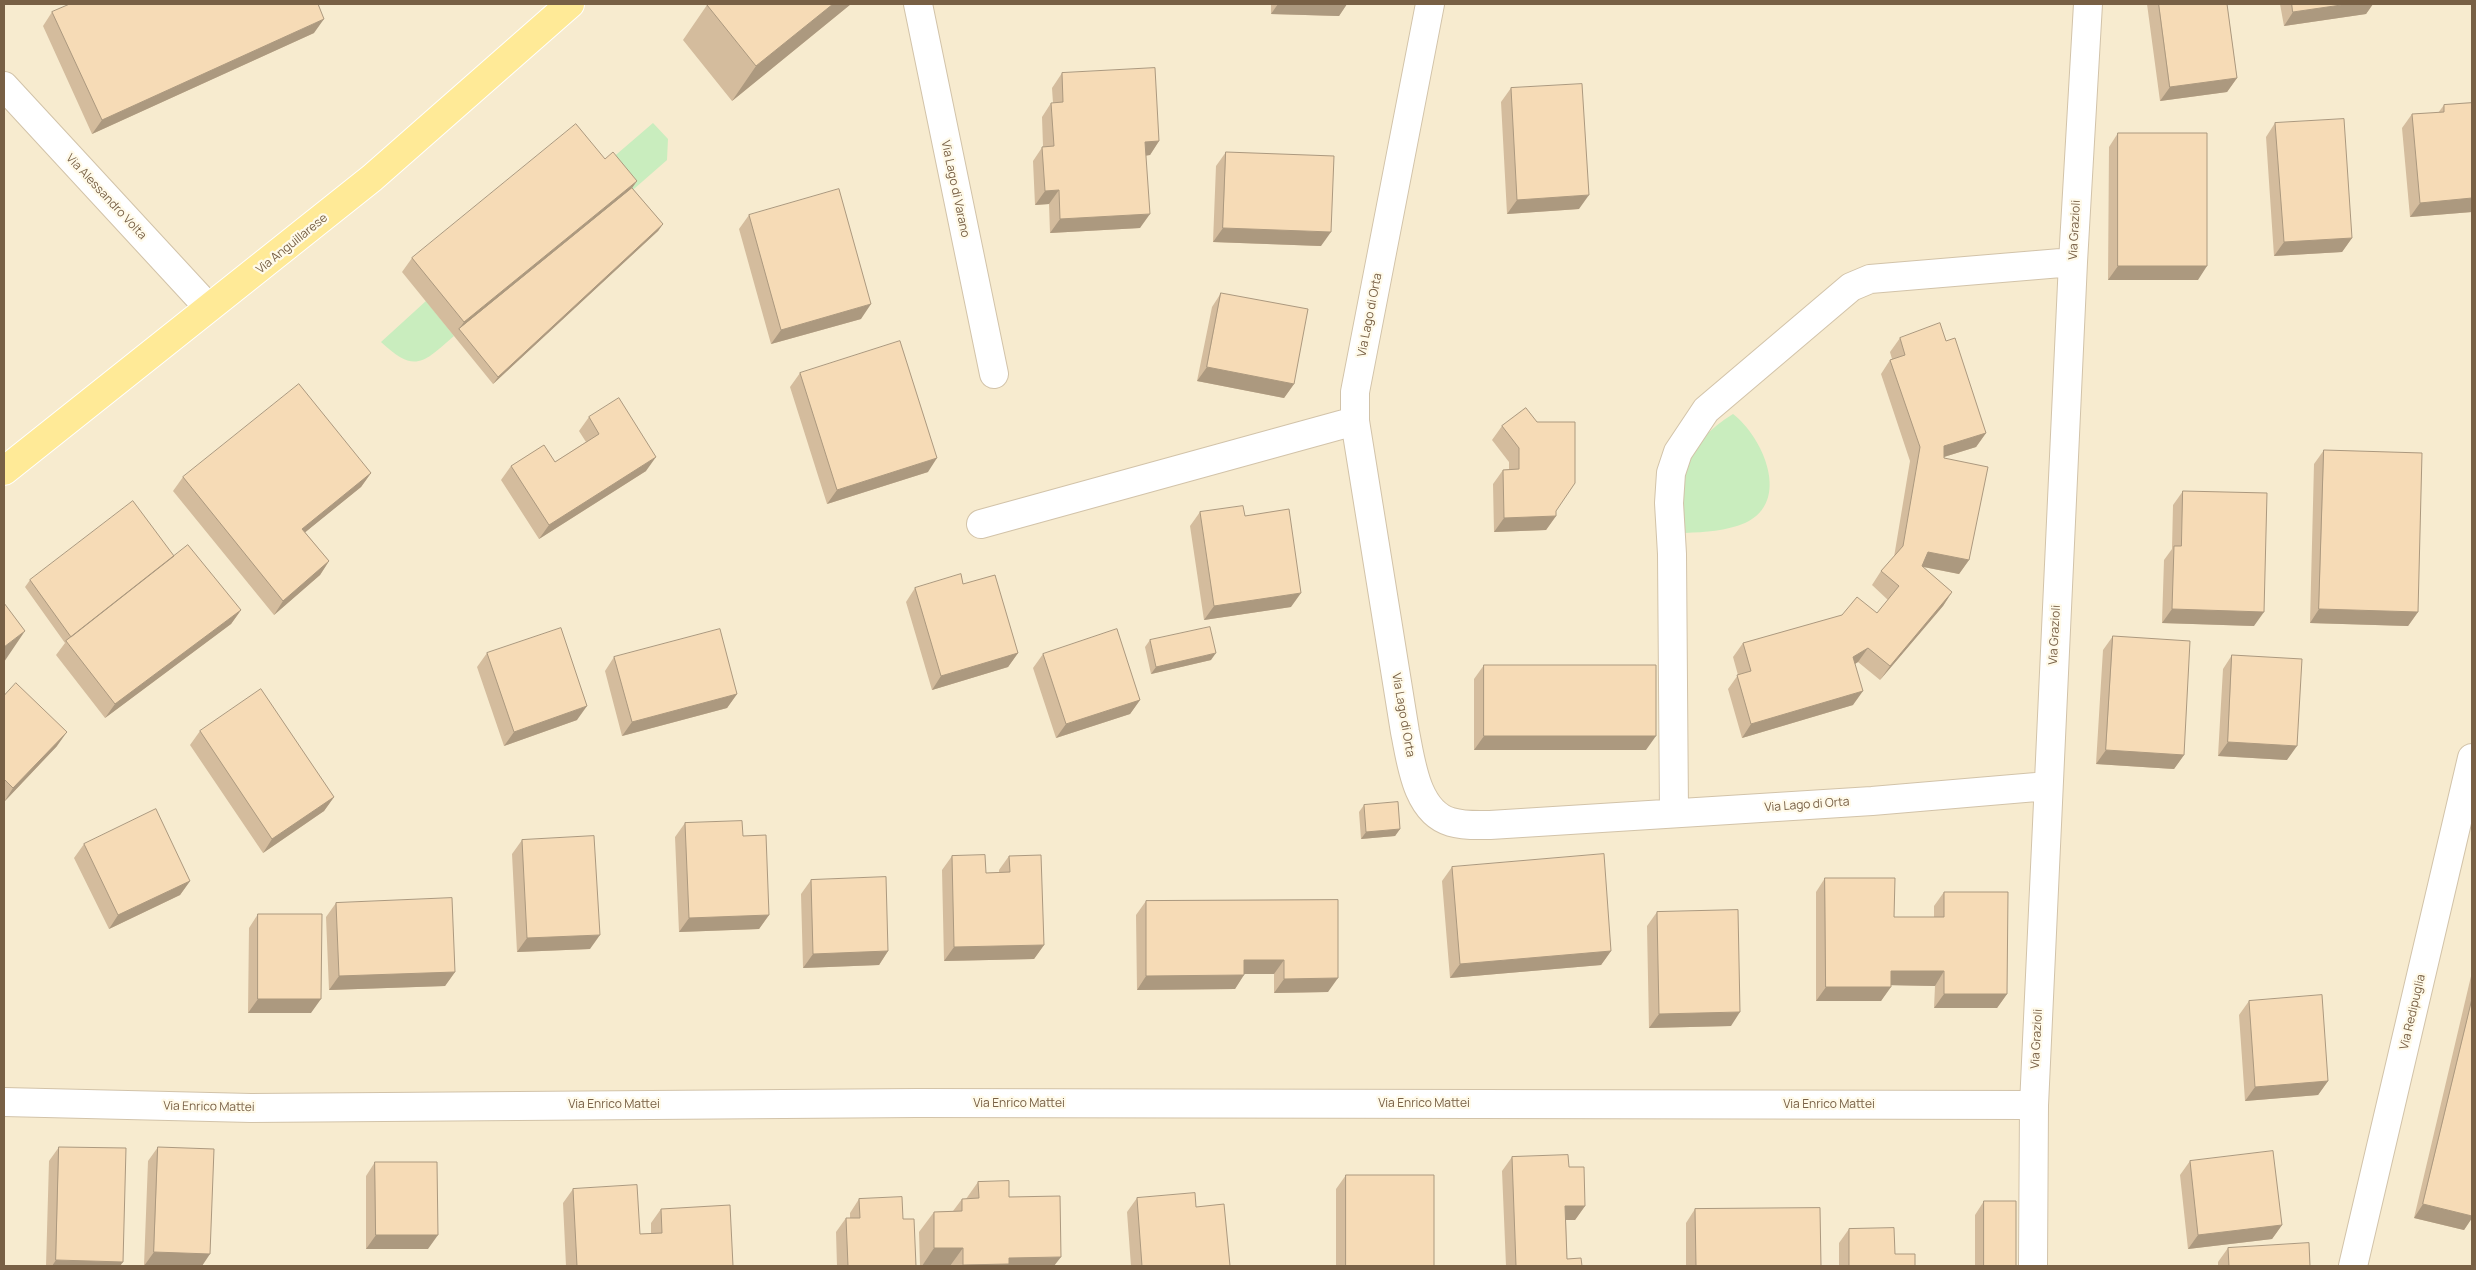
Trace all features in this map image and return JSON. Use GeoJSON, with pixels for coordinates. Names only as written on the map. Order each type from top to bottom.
{"type":"FeatureCollection","features":[{"type":"Feature","properties":{"kind":"main road","name":"Via Anguillarese"},"geometry":{"type":"LineString","coordinates":[[4,472],[208,307],[262,267],[372,178],[570,4]]}},
{"type":"Feature","properties":{"kind":"street","name":"Via Lago di Varano"},"geometry":{"type":"LineString","coordinates":[[918,4],[994,374]]}},
{"type":"Feature","properties":{"kind":"street","name":"Via Lago di Orta"},"geometry":{"type":"LineString","coordinates":[[1430,4],[1355,392],[1355,421],[1407,741],[1415,778],[1424,799],[1436,814],[1449,822],[1490,825],[1872,801],[2048,786]]}},
{"type":"Feature","properties":{"kind":"street","name":"Via Grazioli"},"geometry":{"type":"LineString","coordinates":[[2033,1266],[2034,1105],[2073,262],[2088,4]]}},
{"type":"Feature","properties":{"kind":"street","name":"Via Alessandro Volta"},"geometry":{"type":"LineString","coordinates":[[4,86],[208,307]]}},
{"type":"Feature","properties":{"kind":"street"},"geometry":{"type":"LineString","coordinates":[[1674,813],[1671,473],[1678,452],[1706,410],[1851,286],[1870,279],[2073,262]]}},
{"type":"Feature","properties":{"kind":"street"},"geometry":{"type":"LineString","coordinates":[[981,524],[1355,421]]}},
{"type":"Feature","properties":{"kind":"street","name":"Via Redipuglia"},"geometry":{"type":"LineString","coordinates":[[2354,1266],[2472,758]]}},
{"type":"Feature","properties":{"kind":"street","name":"Via Enrico Mattei"},"geometry":{"type":"LineString","coordinates":[[4,1102],[251,1108],[917,1103],[2034,1105]]}},
{"type":"Feature","properties":{"kind":"shaded area"},"geometry":{"type":"Polygon","coordinates":[[[4,4],[2472,4],[2472,1266],[4,1266],[4,4]]]}},
{"type":"Feature","properties":{"kind":"green space"},"geometry":{"type":"Polygon","coordinates":[[[653,123],[668,139],[667,160],[627,195],[603,166],[653,123]]]}},
{"type":"Feature","properties":{"kind":"green space"},"geometry":{"type":"Polygon","coordinates":[[[426,301],[454,336],[434,353],[419,361],[402,358],[381,342],[426,301]]]}},
{"type":"Feature","properties":{"kind":"green space"},"geometry":{"type":"Polygon","coordinates":[[[1733,414],[1744,424],[1762,453],[1768,469],[1770,485],[1767,500],[1759,513],[1738,526],[1708,532],[1685,533],[1681,496],[1687,464],[1694,450],[1704,437],[1733,414]]]}},
{"type":"Feature","properties":{"kind":"building"},"geometry":{"type":"Polygon","coordinates":[[[70,4],[318,4],[324,19],[102,120],[52,12],[70,4]]]}},
{"type":"Feature","properties":{"kind":"building"},"geometry":{"type":"Polygon","coordinates":[[[833,4],[756,66],[707,5],[833,4]]]}},
{"type":"Feature","properties":{"kind":"building"},"geometry":{"type":"Polygon","coordinates":[[[2159,4],[2227,4],[2237,78],[2170,87],[2159,4]]]}},
{"type":"Feature","properties":{"kind":"building"},"geometry":{"type":"Polygon","coordinates":[[[2292,4],[2348,4],[2293,12],[2292,4]]]}},
{"type":"Feature","properties":{"kind":"building"},"geometry":{"type":"Polygon","coordinates":[[[1155,68],[1159,141],[1145,142],[1150,214],[1060,219],[1059,190],[1045,191],[1042,147],[1054,146],[1051,103],[1063,102],[1062,73],[1155,68]]]}},
{"type":"Feature","properties":{"kind":"building"},"geometry":{"type":"Polygon","coordinates":[[[1582,84],[1589,195],[1517,200],[1511,88],[1582,84]]]}},
{"type":"Feature","properties":{"kind":"building"},"geometry":{"type":"Polygon","coordinates":[[[2472,103],[2472,198],[2420,203],[2412,114],[2444,112],[2444,105],[2472,103]]]}},
{"type":"Feature","properties":{"kind":"building"},"geometry":{"type":"Polygon","coordinates":[[[2344,119],[2352,238],[2284,242],[2275,123],[2344,119]]]}},
{"type":"Feature","properties":{"kind":"building"},"geometry":{"type":"Polygon","coordinates":[[[576,124],[605,159],[613,152],[637,181],[464,322],[412,258],[576,124]]]}},
{"type":"Feature","properties":{"kind":"building"},"geometry":{"type":"Polygon","coordinates":[[[2118,133],[2207,133],[2207,266],[2118,266],[2118,133]]]}},
{"type":"Feature","properties":{"kind":"building"},"geometry":{"type":"Polygon","coordinates":[[[1226,152],[1334,156],[1331,232],[1223,228],[1226,152]]]}},
{"type":"Feature","properties":{"kind":"building"},"geometry":{"type":"Polygon","coordinates":[[[632,188],[663,224],[498,377],[459,329],[632,188]]]}},
{"type":"Feature","properties":{"kind":"building"},"geometry":{"type":"Polygon","coordinates":[[[839,189],[871,304],[781,330],[749,215],[839,189]]]}},
{"type":"Feature","properties":{"kind":"building"},"geometry":{"type":"Polygon","coordinates":[[[1221,293],[1308,309],[1294,384],[1207,367],[1221,293]]]}},
{"type":"Feature","properties":{"kind":"building"},"geometry":{"type":"Polygon","coordinates":[[[1940,323],[1946,341],[1955,338],[1986,433],[1944,446],[1944,458],[1988,467],[1969,560],[1928,552],[1922,566],[1952,592],[1890,666],[1868,648],[1853,657],[1863,691],[1751,724],[1737,675],[1751,671],[1743,643],[1842,615],[1857,597],[1877,613],[1899,586],[1881,571],[1903,546],[1920,447],[1890,360],[1905,355],[1900,338],[1940,323]]]}},
{"type":"Feature","properties":{"kind":"building"},"geometry":{"type":"Polygon","coordinates":[[[900,341],[937,458],[837,490],[800,373],[900,341]]]}},
{"type":"Feature","properties":{"kind":"building"},"geometry":{"type":"Polygon","coordinates":[[[299,384],[371,473],[302,529],[329,561],[283,601],[183,477],[299,384]]]}},
{"type":"Feature","properties":{"kind":"building"},"geometry":{"type":"Polygon","coordinates":[[[619,398],[656,457],[549,525],[511,466],[544,445],[555,462],[599,434],[589,417],[619,398]]]}},
{"type":"Feature","properties":{"kind":"building"},"geometry":{"type":"Polygon","coordinates":[[[1526,408],[1537,422],[1575,422],[1575,483],[1556,511],[1556,516],[1504,518],[1503,470],[1519,469],[1519,448],[1502,426],[1526,408]]]}},
{"type":"Feature","properties":{"kind":"building"},"geometry":{"type":"Polygon","coordinates":[[[2324,450],[2422,453],[2418,612],[2319,609],[2324,450]]]}},
{"type":"Feature","properties":{"kind":"building"},"geometry":{"type":"Polygon","coordinates":[[[2183,491],[2267,493],[2264,612],[2172,609],[2174,546],[2181,546],[2183,491]]]}},
{"type":"Feature","properties":{"kind":"building"},"geometry":{"type":"Polygon","coordinates":[[[133,501],[174,556],[71,637],[30,580],[133,501]]]}},
{"type":"Feature","properties":{"kind":"building"},"geometry":{"type":"Polygon","coordinates":[[[1243,506],[1245,516],[1289,509],[1301,593],[1214,606],[1200,512],[1243,506]]]}},
{"type":"Feature","properties":{"kind":"building"},"geometry":{"type":"Polygon","coordinates":[[[188,545],[241,610],[115,704],[66,641],[188,545]]]}},
{"type":"Feature","properties":{"kind":"building"},"geometry":{"type":"Polygon","coordinates":[[[961,574],[963,584],[995,575],[1018,653],[941,676],[915,588],[961,574]]]}},
{"type":"Feature","properties":{"kind":"building"},"geometry":{"type":"Polygon","coordinates":[[[4,603],[25,631],[4,647],[4,603]]]}},
{"type":"Feature","properties":{"kind":"building"},"geometry":{"type":"Polygon","coordinates":[[[1210,627],[1216,653],[1156,667],[1150,640],[1210,627]]]}},
{"type":"Feature","properties":{"kind":"building"},"geometry":{"type":"Polygon","coordinates":[[[561,628],[587,706],[514,732],[487,653],[561,628]]]}},
{"type":"Feature","properties":{"kind":"building"},"geometry":{"type":"Polygon","coordinates":[[[720,629],[737,694],[632,722],[614,657],[720,629]]]}},
{"type":"Feature","properties":{"kind":"building"},"geometry":{"type":"Polygon","coordinates":[[[1117,629],[1140,700],[1066,724],[1043,654],[1117,629]]]}},
{"type":"Feature","properties":{"kind":"building"},"geometry":{"type":"Polygon","coordinates":[[[2113,636],[2190,641],[2184,755],[2106,750],[2113,636]]]}},
{"type":"Feature","properties":{"kind":"building"},"geometry":{"type":"Polygon","coordinates":[[[2232,655],[2302,659],[2297,746],[2228,742],[2232,655]]]}},
{"type":"Feature","properties":{"kind":"building"},"geometry":{"type":"Polygon","coordinates":[[[1484,665],[1656,665],[1656,736],[1484,736],[1484,665]]]}},
{"type":"Feature","properties":{"kind":"building"},"geometry":{"type":"Polygon","coordinates":[[[16,683],[67,732],[13,788],[4,779],[4,696],[16,683]]]}},
{"type":"Feature","properties":{"kind":"building"},"geometry":{"type":"Polygon","coordinates":[[[261,689],[334,797],[272,839],[200,731],[261,689]]]}},
{"type":"Feature","properties":{"kind":"building"},"geometry":{"type":"Polygon","coordinates":[[[1398,802],[1400,829],[1366,832],[1364,805],[1398,802]]]}},
{"type":"Feature","properties":{"kind":"building"},"geometry":{"type":"Polygon","coordinates":[[[156,809],[190,881],[118,915],[84,844],[156,809]]]}},
{"type":"Feature","properties":{"kind":"building"},"geometry":{"type":"Polygon","coordinates":[[[742,821],[743,836],[766,835],[769,915],[689,918],[685,823],[742,821]]]}},
{"type":"Feature","properties":{"kind":"building"},"geometry":{"type":"Polygon","coordinates":[[[594,836],[600,935],[527,938],[522,840],[594,836]]]}},
{"type":"Feature","properties":{"kind":"building"},"geometry":{"type":"Polygon","coordinates":[[[1604,854],[1611,951],[1460,964],[1452,867],[1604,854]]]}},
{"type":"Feature","properties":{"kind":"building"},"geometry":{"type":"Polygon","coordinates":[[[985,855],[986,873],[1010,872],[1009,856],[1041,855],[1044,945],[954,947],[952,856],[985,855]]]}},
{"type":"Feature","properties":{"kind":"building"},"geometry":{"type":"Polygon","coordinates":[[[886,877],[888,951],[813,954],[811,880],[886,877]]]}},
{"type":"Feature","properties":{"kind":"building"},"geometry":{"type":"Polygon","coordinates":[[[1825,878],[1895,878],[1894,917],[1944,917],[1944,892],[2008,892],[2007,994],[1944,994],[1944,971],[1891,971],[1891,987],[1826,987],[1825,878]]]}},
{"type":"Feature","properties":{"kind":"building"},"geometry":{"type":"Polygon","coordinates":[[[452,898],[455,972],[339,976],[336,903],[452,898]]]}},
{"type":"Feature","properties":{"kind":"building"},"geometry":{"type":"Polygon","coordinates":[[[1338,900],[1338,978],[1284,979],[1284,960],[1244,960],[1244,975],[1146,976],[1146,901],[1338,900]]]}},
{"type":"Feature","properties":{"kind":"building"},"geometry":{"type":"Polygon","coordinates":[[[1738,910],[1740,1012],[1659,1014],[1657,912],[1738,910]]]}},
{"type":"Feature","properties":{"kind":"building"},"geometry":{"type":"Polygon","coordinates":[[[258,914],[322,914],[321,999],[258,999],[258,914]]]}},
{"type":"Feature","properties":{"kind":"building"},"geometry":{"type":"Polygon","coordinates":[[[2322,995],[2328,1081],[2255,1087],[2249,1001],[2322,995]]]}},
{"type":"Feature","properties":{"kind":"building"},"geometry":{"type":"Polygon","coordinates":[[[2472,999],[2472,1216],[2423,1204],[2472,999]]]}},
{"type":"Feature","properties":{"kind":"building"},"geometry":{"type":"Polygon","coordinates":[[[59,1147],[126,1148],[123,1262],[56,1260],[59,1147]]]}},
{"type":"Feature","properties":{"kind":"building"},"geometry":{"type":"Polygon","coordinates":[[[158,1147],[214,1149],[210,1254],[154,1252],[158,1147]]]}},
{"type":"Feature","properties":{"kind":"building"},"geometry":{"type":"Polygon","coordinates":[[[2273,1151],[2282,1225],[2198,1235],[2190,1161],[2273,1151]]]}},
{"type":"Feature","properties":{"kind":"building"},"geometry":{"type":"Polygon","coordinates":[[[1568,1155],[1569,1167],[1584,1167],[1585,1206],[1565,1206],[1567,1259],[1581,1258],[1582,1266],[1516,1266],[1512,1157],[1568,1155]]]}},
{"type":"Feature","properties":{"kind":"building"},"geometry":{"type":"Polygon","coordinates":[[[375,1162],[437,1162],[438,1235],[376,1235],[375,1162]]]}},
{"type":"Feature","properties":{"kind":"building"},"geometry":{"type":"Polygon","coordinates":[[[1346,1175],[1434,1175],[1434,1266],[1346,1266],[1346,1175]]]}},
{"type":"Feature","properties":{"kind":"building"},"geometry":{"type":"Polygon","coordinates":[[[1009,1181],[1009,1197],[1060,1196],[1061,1257],[1009,1258],[1009,1264],[963,1265],[963,1248],[934,1248],[934,1212],[962,1211],[962,1199],[979,1198],[978,1182],[1009,1181]]]}},
{"type":"Feature","properties":{"kind":"building"},"geometry":{"type":"Polygon","coordinates":[[[637,1185],[640,1234],[662,1233],[661,1209],[730,1205],[733,1266],[577,1266],[573,1189],[637,1185]]]}},
{"type":"Feature","properties":{"kind":"building"},"geometry":{"type":"Polygon","coordinates":[[[1195,1193],[1196,1207],[1224,1204],[1230,1266],[1142,1266],[1137,1198],[1195,1193]]]}},
{"type":"Feature","properties":{"kind":"building"},"geometry":{"type":"Polygon","coordinates":[[[902,1197],[903,1219],[914,1219],[916,1266],[848,1266],[846,1218],[860,1218],[859,1199],[902,1197]]]}},
{"type":"Feature","properties":{"kind":"building"},"geometry":{"type":"Polygon","coordinates":[[[1984,1201],[2016,1201],[2016,1266],[1984,1266],[1984,1201]]]}},
{"type":"Feature","properties":{"kind":"building"},"geometry":{"type":"Polygon","coordinates":[[[1820,1208],[1821,1266],[1696,1266],[1695,1209],[1820,1208]]]}},
{"type":"Feature","properties":{"kind":"building"},"geometry":{"type":"Polygon","coordinates":[[[1894,1228],[1895,1254],[1915,1254],[1915,1266],[1849,1266],[1849,1229],[1894,1228]]]}},
{"type":"Feature","properties":{"kind":"building"},"geometry":{"type":"Polygon","coordinates":[[[2309,1243],[2310,1266],[2229,1266],[2228,1248],[2309,1243]]]}}]}
